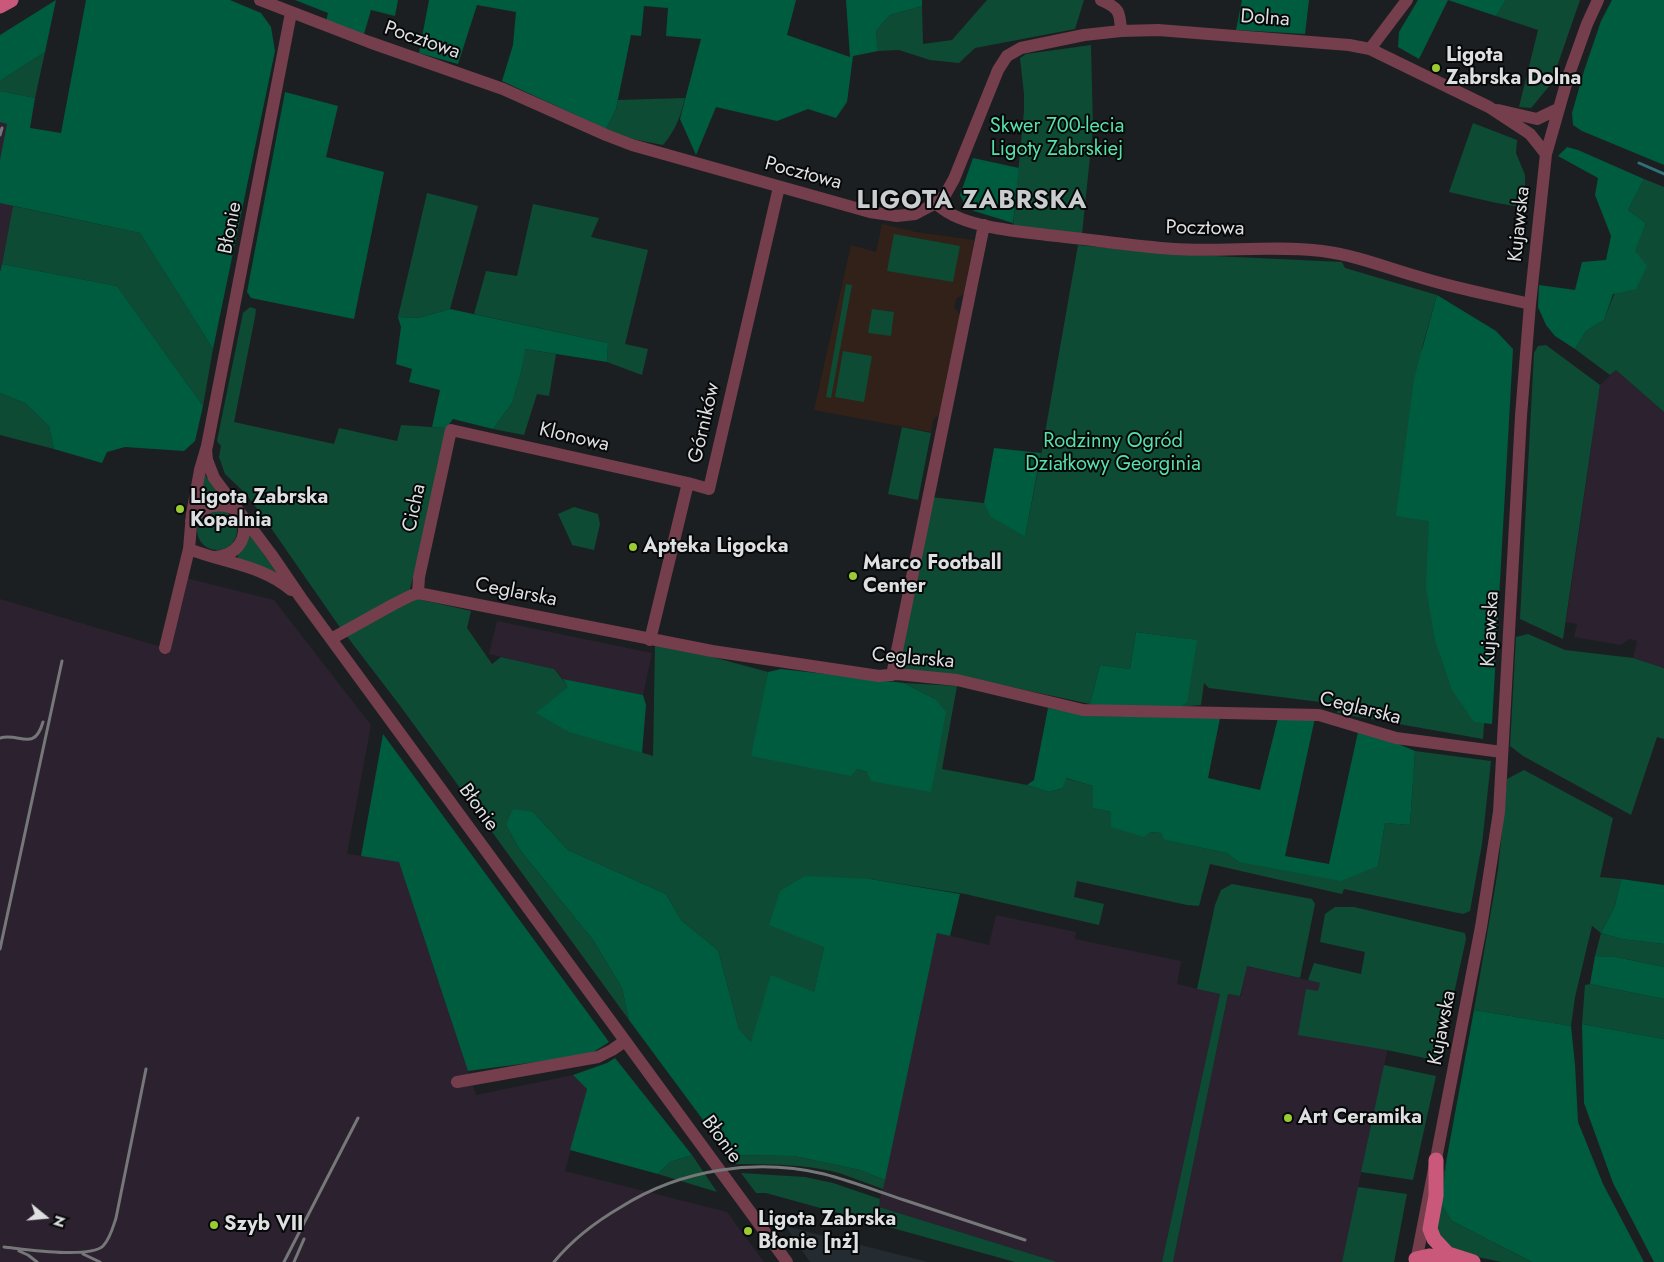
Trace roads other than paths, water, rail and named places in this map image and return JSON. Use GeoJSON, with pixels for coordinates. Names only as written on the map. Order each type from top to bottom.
{"type":"FeatureCollection","features":[{"type":"Feature","properties":{"kind":"main road"},"geometry":{"type":"LineString","coordinates":[[0,6],[11,0]]}},
{"type":"Feature","properties":{"kind":"main road"},"geometry":{"type":"LineString","coordinates":[[1436,1160],[1436,1196],[1430,1229],[1434,1239],[1448,1254],[1473,1262]]}},
{"type":"Feature","properties":{"kind":"main road"},"geometry":{"type":"LineString","coordinates":[[1417,1261],[1429,1256],[1473,1262]]}},
{"type":"Feature","properties":{"kind":"street","name":"Pocztowa"},"geometry":{"type":"LineString","coordinates":[[260,0],[369,42],[503,89],[606,136],[870,212],[891,216],[906,216],[915,214],[936,203],[948,213],[961,219],[984,225],[1042,234],[1175,249],[1291,248],[1323,251],[1373,262],[1441,283],[1530,304]]}},
{"type":"Feature","properties":{"kind":"street"},"geometry":{"type":"LineString","coordinates":[[1101,0],[1114,6],[1118,11],[1120,31]]}},
{"type":"Feature","properties":{"kind":"street"},"geometry":{"type":"LineString","coordinates":[[1370,49],[1407,0]]}},
{"type":"Feature","properties":{"kind":"street","name":"Kujawska"},"geometry":{"type":"LineString","coordinates":[[1417,1261],[1491,872],[1500,812],[1521,416],[1530,304],[1546,154],[1558,109],[1587,24],[1598,0]]}},
{"type":"Feature","properties":{"kind":"street","name":"Błonie"},"geometry":{"type":"LineString","coordinates":[[165,648],[189,549],[191,521],[200,470],[206,449],[291,13]]}},
{"type":"Feature","properties":{"kind":"street","name":"Dolna"},"geometry":{"type":"LineString","coordinates":[[936,203],[944,195],[954,178],[1002,62],[1013,52],[1026,47],[1084,35],[1120,31],[1158,30],[1318,41],[1370,49],[1489,107],[1530,134],[1546,154]]}},
{"type":"Feature","properties":{"kind":"street","name":"Dolna"},"geometry":{"type":"LineString","coordinates":[[1489,107],[1536,119],[1552,132]]}},
{"type":"Feature","properties":{"kind":"street"},"geometry":{"type":"LineString","coordinates":[[1536,119],[1558,109]]}},
{"type":"Feature","properties":{"kind":"street"},"geometry":{"type":"LineString","coordinates":[[1530,134],[1552,132]]}},
{"type":"Feature","properties":{"kind":"street","name":"Górników"},"geometry":{"type":"LineString","coordinates":[[650,640],[688,484],[710,489],[779,187]]}},
{"type":"Feature","properties":{"kind":"street"},"geometry":{"type":"LineString","coordinates":[[892,675],[984,225]]}},
{"type":"Feature","properties":{"kind":"street","name":"Klonowa"},"geometry":{"type":"LineString","coordinates":[[451,430],[688,484]]}},
{"type":"Feature","properties":{"kind":"street","name":"Cicha"},"geometry":{"type":"LineString","coordinates":[[418,594],[419,577],[451,430]]}},
{"type":"Feature","properties":{"kind":"street","name":"Błonie"},"geometry":{"type":"LineString","coordinates":[[206,449],[210,471],[240,513],[787,1262]]}},
{"type":"Feature","properties":{"kind":"street"},"geometry":{"type":"LineString","coordinates":[[191,521],[197,513],[212,505],[226,505],[240,513],[244,530],[240,543],[230,554],[214,557]]}},
{"type":"Feature","properties":{"kind":"street","name":"Błonie"},"geometry":{"type":"LineString","coordinates":[[189,549],[263,572],[284,584],[301,598]]}},
{"type":"Feature","properties":{"kind":"street"},"geometry":{"type":"LineString","coordinates":[[331,639],[394,604],[418,594]]}},
{"type":"Feature","properties":{"kind":"street","name":"Ceglarska"},"geometry":{"type":"LineString","coordinates":[[418,594],[735,655],[879,676],[892,675],[957,680],[1083,710],[1319,714],[1396,738],[1502,752]]}},
{"type":"Feature","properties":{"kind":"street"},"geometry":{"type":"LineString","coordinates":[[457,1082],[598,1057],[625,1041]]}},
{"type":"Feature","properties":{"kind":"waterway"},"geometry":{"type":"LineString","coordinates":[[1639,163],[1664,174]]}},
{"type":"Feature","properties":{"kind":"railway"},"geometry":{"type":"LineString","coordinates":[[0,135],[2,128]]}},
{"type":"Feature","properties":{"kind":"railway"},"geometry":{"type":"LineString","coordinates":[[0,949],[62,661]]}},
{"type":"Feature","properties":{"kind":"railway"},"geometry":{"type":"LineString","coordinates":[[0,738],[30,739],[35,737],[43,722]]}},
{"type":"Feature","properties":{"kind":"railway"},"geometry":{"type":"LineString","coordinates":[[4,1247],[71,1253],[96,1250],[103,1246],[111,1233],[116,1218],[146,1069]]}},
{"type":"Feature","properties":{"kind":"railway"},"geometry":{"type":"LineString","coordinates":[[284,1262],[358,1118]]}},
{"type":"Feature","properties":{"kind":"railway"},"geometry":{"type":"LineString","coordinates":[[554,1262],[569,1246],[594,1225],[612,1212],[644,1194],[694,1176],[719,1170],[746,1167],[798,1169],[824,1174],[1025,1240]]}},
{"type":"Feature","properties":{"kind":"railway"},"geometry":{"type":"LineString","coordinates":[[294,1262],[304,1239]]}},
{"type":"Feature","properties":{"kind":"railway"},"geometry":{"type":"LineString","coordinates":[[19,1251],[37,1262]]}},
{"type":"Feature","properties":{"kind":"railway"},"geometry":{"type":"LineString","coordinates":[[83,1254],[100,1262]]}},
{"type":"Feature","properties":{"kind":"place","name":"Ligota Zabrska Dolna"},"geometry":{"type":"Point","coordinates":[1436,68]}},
{"type":"Feature","properties":{"kind":"place","name":"Ligota Zabrska Kopalnia"},"geometry":{"type":"Point","coordinates":[180,509]}},
{"type":"Feature","properties":{"kind":"place","name":"Apteka Ligocka"},"geometry":{"type":"Point","coordinates":[633,547]}},
{"type":"Feature","properties":{"kind":"place","name":"Marco Football Center"},"geometry":{"type":"Point","coordinates":[853,576]}},
{"type":"Feature","properties":{"kind":"place","name":"Art Ceramika"},"geometry":{"type":"Point","coordinates":[1288,1118]}},
{"type":"Feature","properties":{"kind":"place","name":"Szyb VII"},"geometry":{"type":"Point","coordinates":[214,1225]}},
{"type":"Feature","properties":{"kind":"place","name":"Ligota Zabrska Błonie [nż]"},"geometry":{"type":"Point","coordinates":[748,1231]}},
{"type":"Feature","properties":{"kind":"district","name":"LIGOTA ZABRSKA"},"geometry":{"type":"Point","coordinates":[972,202]}},
{"type":"Feature","properties":{"kind":"park label","name":"Skwer 700-lecia Ligoty Zabrskiej"},"geometry":{"type":"Point","coordinates":[1057,138]}},
{"type":"Feature","properties":{"kind":"park label","name":"Rodzinny Ogród Działkowy Georginia"},"geometry":{"type":"Point","coordinates":[1113,454]}}]}
